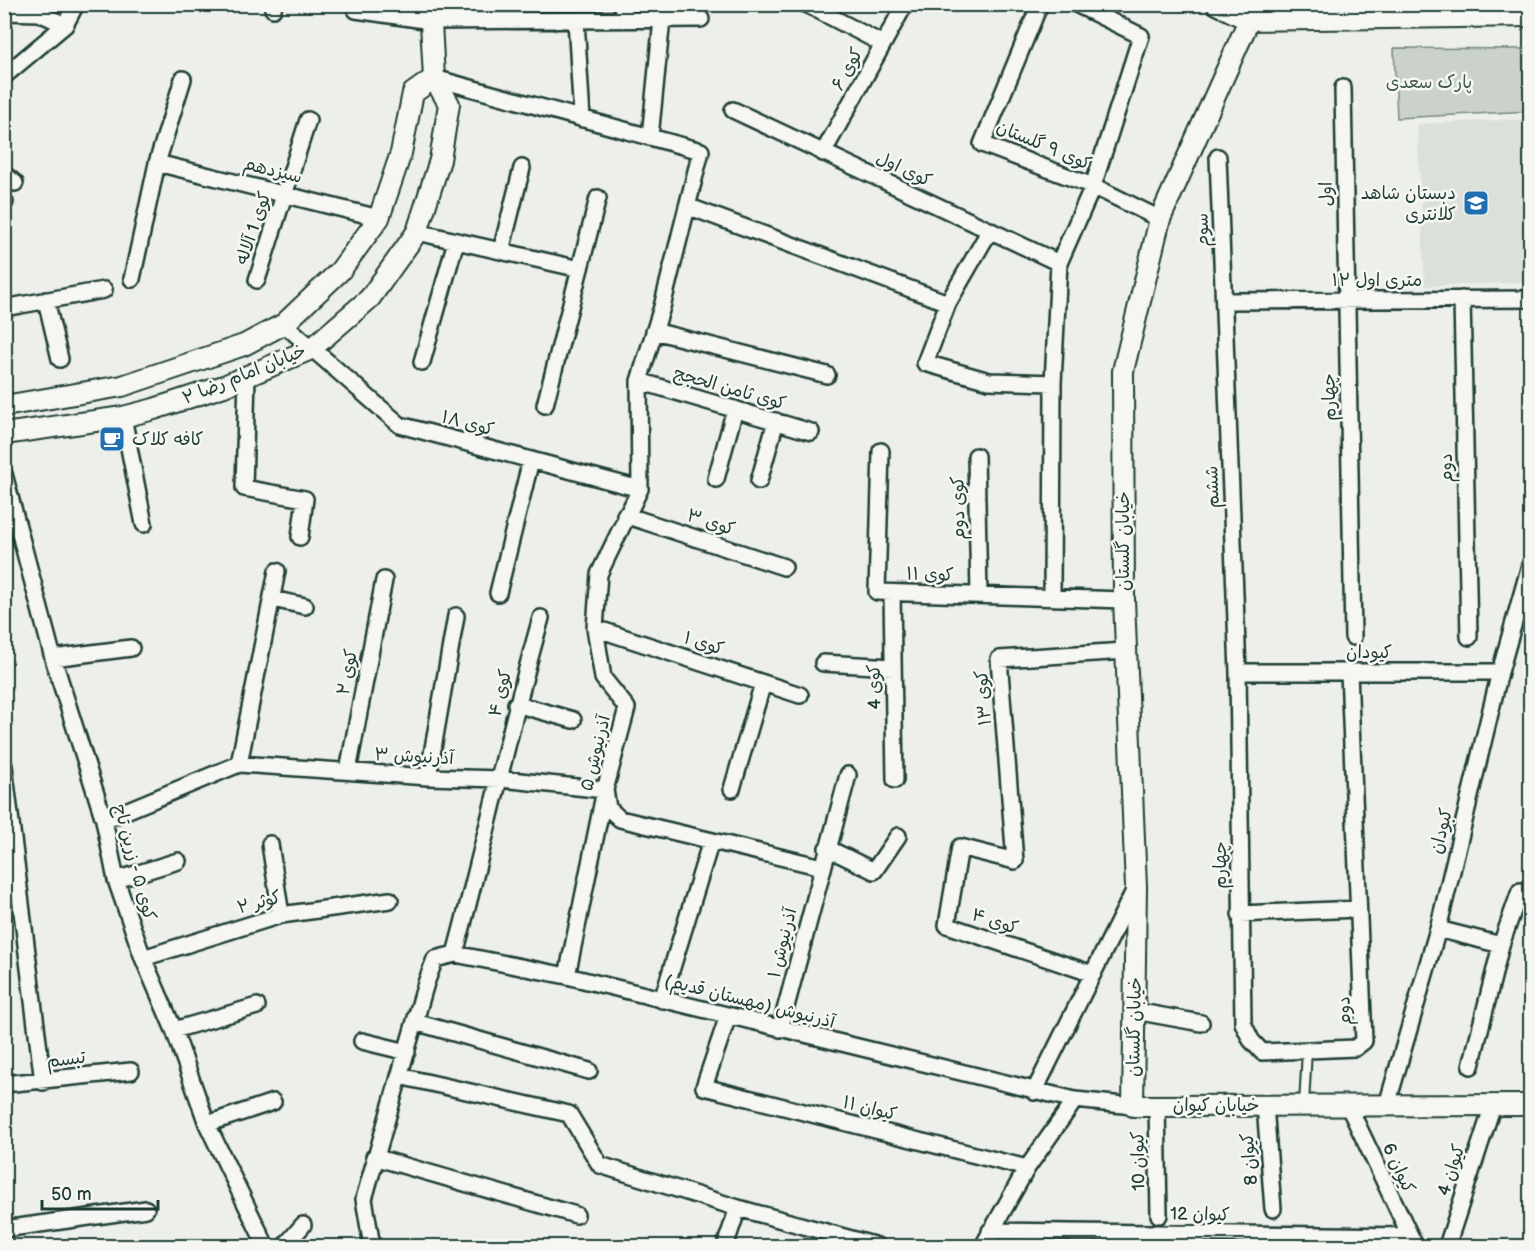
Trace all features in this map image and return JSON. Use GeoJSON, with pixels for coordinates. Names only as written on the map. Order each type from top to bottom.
{"type":"FeatureCollection","features":[{"type":"Feature","properties":{"kind":"street"},"geometry":{"type":"LineString","coordinates":[[4,76],[65,25],[76,4]]}},
{"type":"Feature","properties":{"kind":"street"},"geometry":{"type":"LineString","coordinates":[[806,4],[883,44]]}},
{"type":"Feature","properties":{"kind":"street","name":"کوی ۶"},"geometry":{"type":"LineString","coordinates":[[824,153],[905,4]]}},
{"type":"Feature","properties":{"kind":"street","name":"کوی ۹ گلستان"},"geometry":{"type":"LineString","coordinates":[[1040,4],[982,144],[1093,186],[1160,219]]}},
{"type":"Feature","properties":{"kind":"street","name":"کوی ۹ گلستان"},"geometry":{"type":"LineString","coordinates":[[1059,263],[1093,186],[1141,36],[1076,4]]}},
{"type":"Feature","properties":{"kind":"street"},"geometry":{"type":"LineString","coordinates":[[1217,4],[1249,20],[1417,11],[1530,16]]}},
{"type":"Feature","properties":{"kind":"street","name":"خیابان گلستان"},"geometry":{"type":"LineString","coordinates":[[1133,1106],[1137,887],[1124,600],[1123,371],[1160,219],[1249,20],[1261,4]]}},
{"type":"Feature","properties":{"kind":"street"},"geometry":{"type":"LineString","coordinates":[[4,12],[38,9],[65,25]]}},
{"type":"Feature","properties":{"kind":"street"},"geometry":{"type":"LineString","coordinates":[[356,10],[576,20],[623,12],[671,14],[701,19]]}},
{"type":"Feature","properties":{"kind":"street","name":"خیابان امام رضا ۲"},"geometry":{"type":"LineString","coordinates":[[4,434],[123,417],[224,386],[311,349],[370,298],[417,232],[440,160],[449,104],[434,78],[430,13]]}},
{"type":"Feature","properties":{"kind":"street"},"geometry":{"type":"LineString","coordinates":[[650,137],[671,14]]}},
{"type":"Feature","properties":{"kind":"street"},"geometry":{"type":"LineString","coordinates":[[576,20],[582,119]]}},
{"type":"Feature","properties":{"kind":"street"},"geometry":{"type":"LineString","coordinates":[[434,78],[701,151],[639,381],[640,489]]}},
{"type":"Feature","properties":{"kind":"street","name":"خیابان امام رضا ۲"},"geometry":{"type":"LineString","coordinates":[[4,406],[122,386],[244,345],[284,324],[340,272],[379,218],[402,153],[413,93],[434,78]]}},
{"type":"Feature","properties":{"kind":"street"},"geometry":{"type":"LineString","coordinates":[[132,279],[157,163],[183,79]]}},
{"type":"Feature","properties":{"kind":"street","name":"اول"},"geometry":{"type":"LineString","coordinates":[[1343,88],[1347,300]]}},
{"type":"Feature","properties":{"kind":"street","name":"کوی اول"},"geometry":{"type":"LineString","coordinates":[[733,110],[1059,263]]}},
{"type":"Feature","properties":{"kind":"street","name":"کوی 1 آلاله"},"geometry":{"type":"LineString","coordinates":[[257,280],[308,120]]}},
{"type":"Feature","properties":{"kind":"street","name":"سوم"},"geometry":{"type":"LineString","coordinates":[[1218,158],[1224,301]]}},
{"type":"Feature","properties":{"kind":"street","name":"سیزدهم"},"geometry":{"type":"LineString","coordinates":[[157,163],[286,193],[379,218]]}},
{"type":"Feature","properties":{"kind":"street"},"geometry":{"type":"LineString","coordinates":[[501,251],[522,168]]}},
{"type":"Feature","properties":{"kind":"street"},"geometry":{"type":"LineString","coordinates":[[545,405],[598,198]]}},
{"type":"Feature","properties":{"kind":"street"},"geometry":{"type":"LineString","coordinates":[[687,206],[948,303]]}},
{"type":"Feature","properties":{"kind":"street"},"geometry":{"type":"LineString","coordinates":[[990,230],[948,303],[925,363],[989,381],[1053,383]]}},
{"type":"Feature","properties":{"kind":"street"},"geometry":{"type":"LineString","coordinates":[[417,232],[580,268]]}},
{"type":"Feature","properties":{"kind":"street"},"geometry":{"type":"LineString","coordinates":[[423,362],[456,241]]}},
{"type":"Feature","properties":{"kind":"street"},"geometry":{"type":"LineString","coordinates":[[1052,598],[1053,383],[1059,263]]}},
{"type":"Feature","properties":{"kind":"street"},"geometry":{"type":"LineString","coordinates":[[4,308],[104,290]]}},
{"type":"Feature","properties":{"kind":"street","name":"دوم"},"geometry":{"type":"LineString","coordinates":[[1462,299],[1469,637]]}},
{"type":"Feature","properties":{"kind":"street","name":"۱۲ متری اول"},"geometry":{"type":"LineString","coordinates":[[1224,301],[1530,299]]}},
{"type":"Feature","properties":{"kind":"street"},"geometry":{"type":"LineString","coordinates":[[46,300],[60,359]]}},
{"type":"Feature","properties":{"kind":"street","name":"چهارم"},"geometry":{"type":"LineString","coordinates":[[1347,300],[1353,637]]}},
{"type":"Feature","properties":{"kind":"street","name":"ششم"},"geometry":{"type":"LineString","coordinates":[[1224,301],[1238,672]]}},
{"type":"Feature","properties":{"kind":"street","name":"کوی ۱۸"},"geometry":{"type":"LineString","coordinates":[[284,324],[400,425],[640,489]]}},
{"type":"Feature","properties":{"kind":"street"},"geometry":{"type":"LineString","coordinates":[[654,331],[827,375]]}},
{"type":"Feature","properties":{"kind":"street"},"geometry":{"type":"LineString","coordinates":[[247,376],[244,488],[305,499],[300,537]]}},
{"type":"Feature","properties":{"kind":"street","name":"کوی ثامن الحجج"},"geometry":{"type":"LineString","coordinates":[[639,381],[811,432]]}},
{"type":"Feature","properties":{"kind":"street"},"geometry":{"type":"LineString","coordinates":[[716,478],[735,409]]}},
{"type":"Feature","properties":{"kind":"street"},"geometry":{"type":"LineString","coordinates":[[123,417],[144,524]]}},
{"type":"Feature","properties":{"kind":"street"},"geometry":{"type":"LineString","coordinates":[[759,481],[776,421]]}},
{"type":"Feature","properties":{"kind":"street","name":"کوی ۱۱"},"geometry":{"type":"LineString","coordinates":[[881,451],[877,592],[1124,600]]}},
{"type":"Feature","properties":{"kind":"street","name":"کوی دوم"},"geometry":{"type":"LineString","coordinates":[[976,456],[979,596]]}},
{"type":"Feature","properties":{"kind":"street"},"geometry":{"type":"LineString","coordinates":[[498,593],[531,460]]}},
{"type":"Feature","properties":{"kind":"street","name":"کوی ۵ - زرین تاج"},"geometry":{"type":"LineString","coordinates":[[4,474],[53,658],[104,820],[116,880],[142,958],[174,1030],[207,1124],[266,1246]]}},
{"type":"Feature","properties":{"kind":"street","name":"آذرنیوش ۵"},"geometry":{"type":"LineString","coordinates":[[567,976],[605,790],[627,708],[603,678],[595,628],[599,574],[640,489]]}},
{"type":"Feature","properties":{"kind":"street","name":"کوی ۳"},"geometry":{"type":"LineString","coordinates":[[626,515],[784,567]]}},
{"type":"Feature","properties":{"kind":"street","name":"کبودان"},"geometry":{"type":"LineString","coordinates":[[1387,1105],[1438,929],[1500,672],[1530,565]]}},
{"type":"Feature","properties":{"kind":"street"},"geometry":{"type":"LineString","coordinates":[[239,764],[277,571]]}},
{"type":"Feature","properties":{"kind":"street","name":"کوی ۲"},"geometry":{"type":"LineString","coordinates":[[348,771],[384,580]]}},
{"type":"Feature","properties":{"kind":"street","name":"کوی 4"},"geometry":{"type":"LineString","coordinates":[[892,593],[895,780]]}},
{"type":"Feature","properties":{"kind":"street"},"geometry":{"type":"LineString","coordinates":[[272,599],[305,606]]}},
{"type":"Feature","properties":{"kind":"street"},"geometry":{"type":"LineString","coordinates":[[428,777],[456,616]]}},
{"type":"Feature","properties":{"kind":"street","name":"کوی ۴"},"geometry":{"type":"LineString","coordinates":[[501,779],[516,704],[541,618]]}},
{"type":"Feature","properties":{"kind":"street","name":"کوی ۱"},"geometry":{"type":"LineString","coordinates":[[595,628],[801,695]]}},
{"type":"Feature","properties":{"kind":"street"},"geometry":{"type":"LineString","coordinates":[[53,658],[131,648]]}},
{"type":"Feature","properties":{"kind":"street","name":"کوی ۱۳"},"geometry":{"type":"LineString","coordinates":[[1015,861],[999,659],[1126,651]]}},
{"type":"Feature","properties":{"kind":"street"},"geometry":{"type":"LineString","coordinates":[[823,663],[893,667]]}},
{"type":"Feature","properties":{"kind":"street","name":"چهارم"},"geometry":{"type":"LineString","coordinates":[[1238,672],[1243,1023],[1251,1040],[1262,1052]]}},
{"type":"Feature","properties":{"kind":"street","name":"کیودان"},"geometry":{"type":"LineString","coordinates":[[1238,672],[1500,672]]}},
{"type":"Feature","properties":{"kind":"street","name":"دوم"},"geometry":{"type":"LineString","coordinates":[[1262,1052],[1355,1048],[1364,1041],[1349,672]]}},
{"type":"Feature","properties":{"kind":"street"},"geometry":{"type":"LineString","coordinates":[[732,789],[763,683]]}},
{"type":"Feature","properties":{"kind":"street"},"geometry":{"type":"LineString","coordinates":[[516,704],[573,720]]}},
{"type":"Feature","properties":{"kind":"street","name":"آذرنیوش ۳"},"geometry":{"type":"LineString","coordinates":[[104,820],[239,764],[428,777],[501,779],[605,790]]}},
{"type":"Feature","properties":{"kind":"street"},"geometry":{"type":"LineString","coordinates":[[4,766],[43,1082]]}},
{"type":"Feature","properties":{"kind":"street","name":"آذرنیوش ۱"},"geometry":{"type":"LineString","coordinates":[[780,1029],[848,775]]}},
{"type":"Feature","properties":{"kind":"street"},"geometry":{"type":"LineString","coordinates":[[372,1246],[364,1199],[374,1157],[435,959],[456,954],[501,779]]}},
{"type":"Feature","properties":{"kind":"street"},"geometry":{"type":"LineString","coordinates":[[605,790],[608,808],[620,819],[822,867]]}},
{"type":"Feature","properties":{"kind":"street"},"geometry":{"type":"LineString","coordinates":[[827,848],[874,871],[898,837]]}},
{"type":"Feature","properties":{"kind":"street"},"geometry":{"type":"LineString","coordinates":[[662,1000],[711,841]]}},
{"type":"Feature","properties":{"kind":"street"},"geometry":{"type":"LineString","coordinates":[[270,844],[281,915]]}},
{"type":"Feature","properties":{"kind":"street","name":"کوی ۴"},"geometry":{"type":"LineString","coordinates":[[1015,861],[960,846],[947,925],[1093,974]]}},
{"type":"Feature","properties":{"kind":"street"},"geometry":{"type":"LineString","coordinates":[[116,880],[178,861]]}},
{"type":"Feature","properties":{"kind":"street"},"geometry":{"type":"LineString","coordinates":[[1034,1092],[1137,887]]}},
{"type":"Feature","properties":{"kind":"street"},"geometry":{"type":"LineString","coordinates":[[1471,1066],[1501,945],[1520,891]]}},
{"type":"Feature","properties":{"kind":"street","name":"کوثر ۲"},"geometry":{"type":"LineString","coordinates":[[142,958],[281,915],[390,900]]}},
{"type":"Feature","properties":{"kind":"street"},"geometry":{"type":"LineString","coordinates":[[1240,914],[1358,909]]}},
{"type":"Feature","properties":{"kind":"street"},"geometry":{"type":"LineString","coordinates":[[1438,929],[1501,945]]}},
{"type":"Feature","properties":{"kind":"street","name":"آذرنیوش (مهستان قدیم)"},"geometry":{"type":"LineString","coordinates":[[456,954],[567,976],[1074,1100]]}},
{"type":"Feature","properties":{"kind":"street"},"geometry":{"type":"LineString","coordinates":[[174,1030],[257,1006]]}},
{"type":"Feature","properties":{"kind":"street"},"geometry":{"type":"LineString","coordinates":[[1135,1011],[1201,1023]]}},
{"type":"Feature","properties":{"kind":"street","name":"کیوان ۱۱"},"geometry":{"type":"LineString","coordinates":[[728,1016],[704,1087],[1027,1168]]}},
{"type":"Feature","properties":{"kind":"street"},"geometry":{"type":"LineString","coordinates":[[415,1022],[589,1071]]}},
{"type":"Feature","properties":{"kind":"street"},"geometry":{"type":"LineString","coordinates":[[362,1041],[407,1052]]}},
{"type":"Feature","properties":{"kind":"street","name":"تبسم"},"geometry":{"type":"LineString","coordinates":[[4,1084],[43,1082],[131,1071]]}},
{"type":"Feature","properties":{"kind":"street"},"geometry":{"type":"LineString","coordinates":[[399,1076],[569,1114],[600,1165],[738,1208],[877,1246]]}},
{"type":"Feature","properties":{"kind":"street"},"geometry":{"type":"LineString","coordinates":[[983,1246],[1027,1168],[1074,1100]]}},
{"type":"Feature","properties":{"kind":"street","name":"خیابان کیوان"},"geometry":{"type":"LineString","coordinates":[[1074,1100],[1133,1106],[1530,1105]]}},
{"type":"Feature","properties":{"kind":"street"},"geometry":{"type":"LineString","coordinates":[[207,1124],[273,1102]]}},
{"type":"Feature","properties":{"kind":"street","name":"کیوان 8"},"geometry":{"type":"LineString","coordinates":[[1265,1105],[1273,1209]]}},
{"type":"Feature","properties":{"kind":"street","name":"کیوان 6"},"geometry":{"type":"LineString","coordinates":[[1348,1105],[1412,1241]]}},
{"type":"Feature","properties":{"kind":"street","name":"کیوان 4"},"geometry":{"type":"LineString","coordinates":[[1447,1246],[1493,1105]]}},
{"type":"Feature","properties":{"kind":"street","name":"کیوان 10"},"geometry":{"type":"LineString","coordinates":[[1157,1106],[1159,1215]]}},
{"type":"Feature","properties":{"kind":"street"},"geometry":{"type":"LineString","coordinates":[[374,1157],[576,1215]]}},
{"type":"Feature","properties":{"kind":"street"},"geometry":{"type":"LineString","coordinates":[[726,1246],[738,1208]]}},
{"type":"Feature","properties":{"kind":"street"},"geometry":{"type":"LineString","coordinates":[[4,1229],[146,1209]]}},
{"type":"Feature","properties":{"kind":"street"},"geometry":{"type":"LineString","coordinates":[[285,1246],[303,1225]]}},
{"type":"Feature","properties":{"kind":"street","name":"کیوان 12"},"geometry":{"type":"LineString","coordinates":[[990,1231],[1412,1241]]}},
{"type":"Feature","properties":{"kind":"lane"},"geometry":{"type":"LineString","coordinates":[[1304,1105],[1307,1050]]}},
{"type":"Feature","properties":{"kind":"shaded area","name":"دبستان شاهد کلانتری"},"geometry":{"type":"Polygon","coordinates":[[[1530,119],[1530,282],[1425,286],[1417,124],[1530,119]]]}},
{"type":"Feature","properties":{"kind":"green space","name":"پارک سعدی"},"geometry":{"type":"Polygon","coordinates":[[[1394,48],[1530,49],[1530,111],[1397,118],[1394,48]]]}},
{"type":"Feature","properties":{"kind":"place","name":"دبستان شاهد کلانتری"},"geometry":{"type":"Point","coordinates":[1476,203]}},
{"type":"Feature","properties":{"kind":"place","name":"کافه کلاک"},"geometry":{"type":"Point","coordinates":[112,439]}}]}
